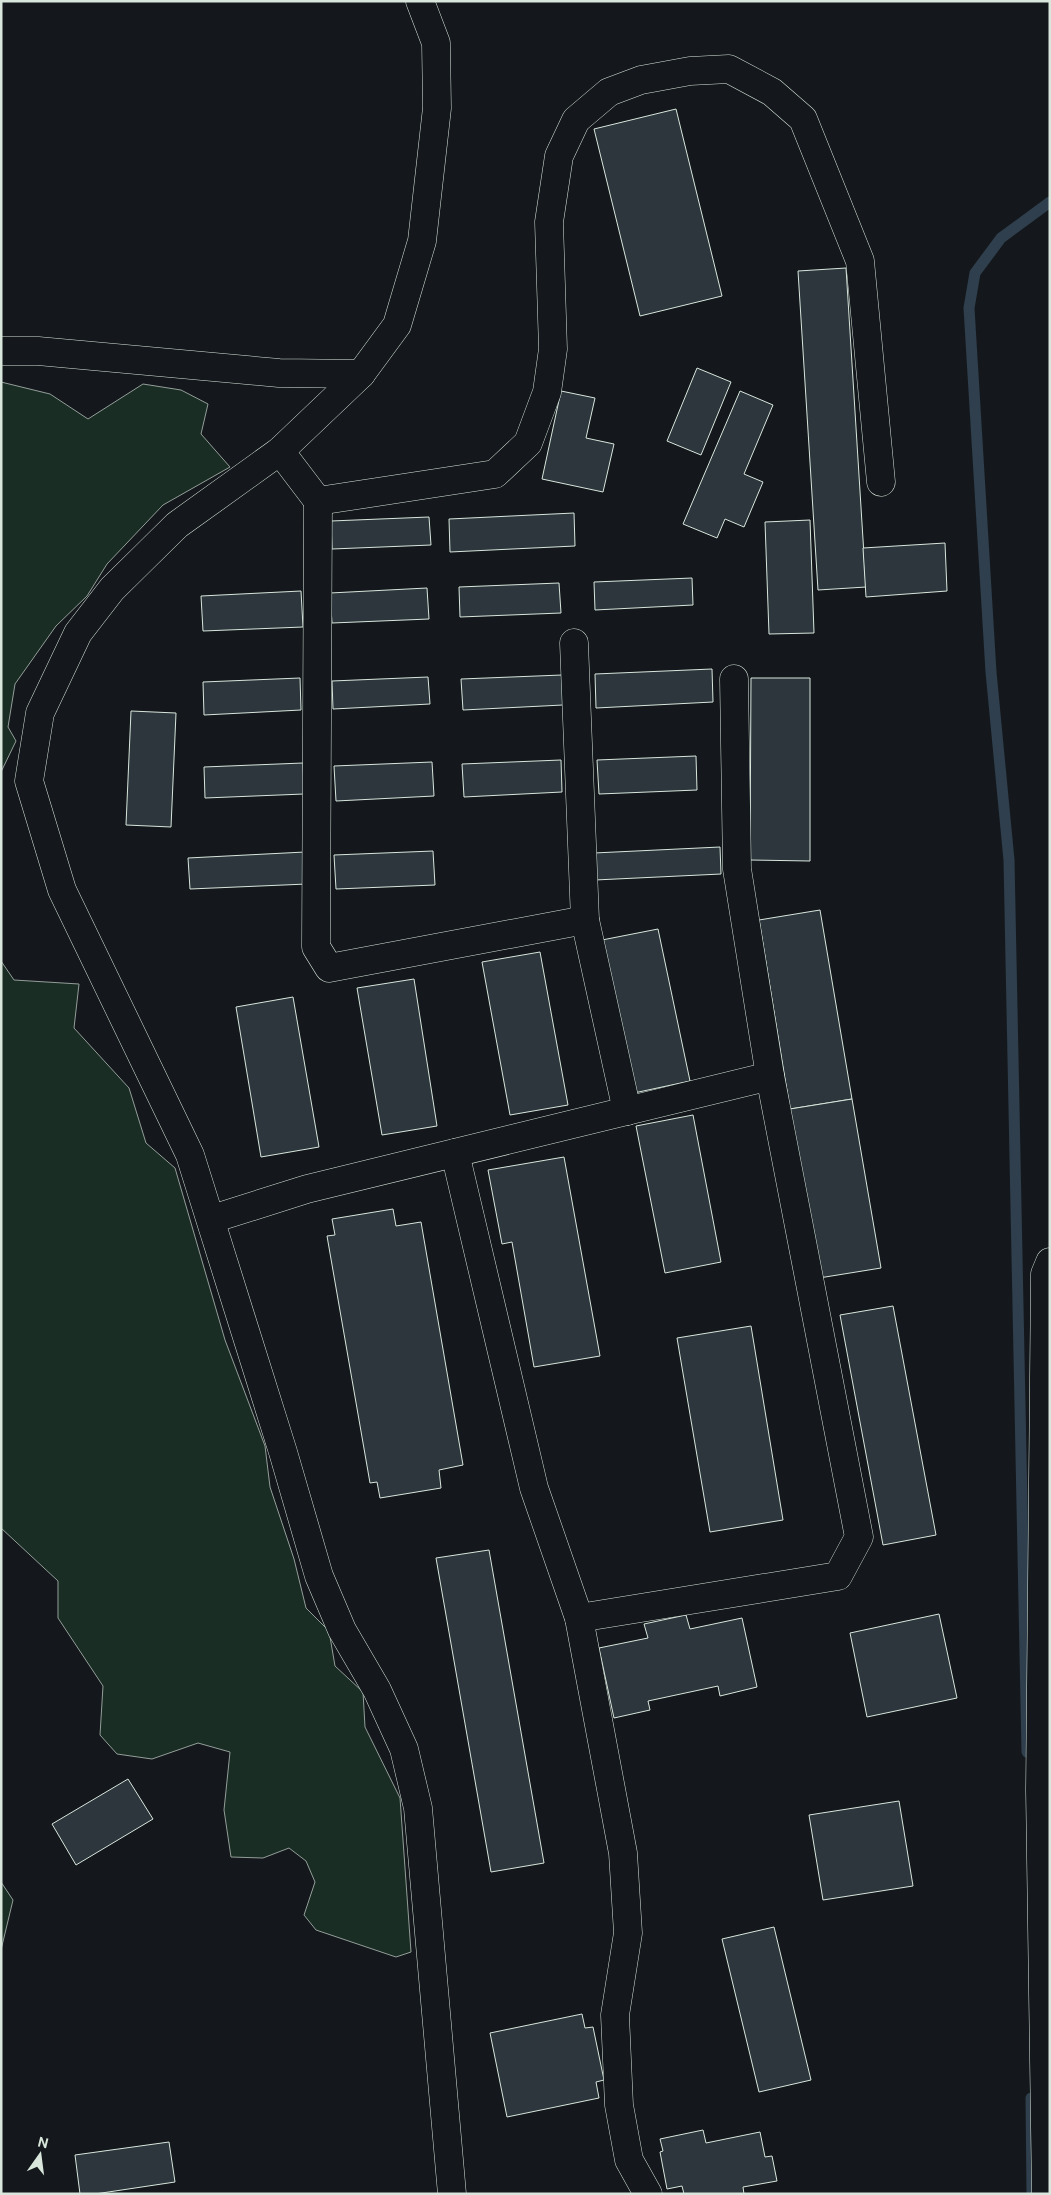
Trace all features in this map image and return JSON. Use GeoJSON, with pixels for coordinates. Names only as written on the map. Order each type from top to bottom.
{"type":"FeatureCollection","features":[{"type":"Feature","properties":{"kind":"street"},"geometry":{"type":"LineString","coordinates":[[420,1],[436,43],[437,108],[422,240],[397,325],[361,374],[280,451],[177,525],[112,589],[78,633],[40,712],[29,781],[62,890],[190,1155],[212,1219],[319,1576],[342,1630],[377,1690],[404,1749],[418,1808],[452,2194]]}},
{"type":"Feature","properties":{"kind":"street"},"geometry":{"type":"LineString","coordinates":[[318,501],[495,474],[528,443],[547,392],[553,349],[549,222],[560,156],[576,120],[609,92],[641,80],[690,70],[730,69],[772,92],[803,119],[860,261],[881,482]]}},
{"type":"Feature","properties":{"kind":"street"},"geometry":{"type":"LineString","coordinates":[[1,351],[38,351],[280,373],[361,374]]}},
{"type":"Feature","properties":{"kind":"street"},"geometry":{"type":"LineString","coordinates":[[280,451],[318,501],[316,947],[329,968],[585,920]]}},
{"type":"Feature","properties":{"kind":"street"},"geometry":{"type":"LineString","coordinates":[[574,642],[585,920],[627,1110]]}},
{"type":"Feature","properties":{"kind":"street"},"geometry":{"type":"LineString","coordinates":[[579,1618],[838,1576],[859,1537],[770,1076],[737,868],[734,679]]}},
{"type":"Feature","properties":{"kind":"street"},"geometry":{"type":"LineString","coordinates":[[212,1219],[307,1189],[770,1076]]}},
{"type":"Feature","properties":{"kind":"street"},"geometry":{"type":"LineString","coordinates":[[455,1153],[534,1488],[579,1618],[623,1853],[628,1933],[615,2015],[619,2105],[629,2160],[648,2194]]}},
{"type":"Feature","properties":{"kind":"street"},"geometry":{"type":"LineString","coordinates":[[1046,2194],[1040,1790],[1045,1274],[1050,1262]]}},
{"type":"Feature","properties":{"kind":"green space"},"geometry":{"type":"Polygon","coordinates":[[[1,382],[50,394],[88,419],[143,384],[181,390],[208,404],[201,434],[230,467],[163,505],[107,564],[87,596],[56,626],[15,684],[8,727],[16,741],[1,772],[1,382]]]}},
{"type":"Feature","properties":{"kind":"green space"},"geometry":{"type":"Polygon","coordinates":[[[1,961],[14,980],[79,984],[74,1028],[129,1088],[146,1143],[175,1168],[225,1340],[265,1446],[270,1487],[294,1559],[306,1608],[329,1631],[335,1666],[363,1692],[365,1727],[400,1798],[411,1952],[396,1957],[316,1930],[304,1915],[315,1882],[306,1861],[289,1848],[263,1858],[231,1857],[224,1810],[230,1752],[198,1743],[152,1759],[117,1754],[100,1735],[103,1686],[58,1618],[58,1581],[1,1528],[1,961]]]}},
{"type":"Feature","properties":{"kind":"green space"},"geometry":{"type":"Polygon","coordinates":[[[1,1882],[13,1900],[1,1950],[1,1882]]]}},
{"type":"Feature","properties":{"kind":"building"},"geometry":{"type":"Polygon","coordinates":[[[676,109],[722,296],[640,316],[594,129],[676,109]]]}},
{"type":"Feature","properties":{"kind":"building"},"geometry":{"type":"Polygon","coordinates":[[[846,268],[866,587],[818,590],[798,271],[846,268]]]}},
{"type":"Feature","properties":{"kind":"building"},"geometry":{"type":"Polygon","coordinates":[[[697,368],[731,382],[701,455],[667,441],[697,368]]]}},
{"type":"Feature","properties":{"kind":"building"},"geometry":{"type":"Polygon","coordinates":[[[561,391],[595,398],[586,438],[614,444],[603,492],[542,479],[561,391]]]}},
{"type":"Feature","properties":{"kind":"building"},"geometry":{"type":"Polygon","coordinates":[[[740,391],[773,405],[744,474],[763,482],[744,527],[725,519],[717,538],[683,524],[740,391]]]}},
{"type":"Feature","properties":{"kind":"building"},"geometry":{"type":"Polygon","coordinates":[[[574,513],[575,546],[450,552],[449,519],[574,513]]]}},
{"type":"Feature","properties":{"kind":"building"},"geometry":{"type":"Polygon","coordinates":[[[429,517],[431,545],[332,549],[331,521],[429,517]]]}},
{"type":"Feature","properties":{"kind":"building"},"geometry":{"type":"Polygon","coordinates":[[[810,520],[814,633],[769,634],[765,522],[810,520]]]}},
{"type":"Feature","properties":{"kind":"building"},"geometry":{"type":"Polygon","coordinates":[[[945,543],[947,591],[866,597],[863,548],[945,543]]]}},
{"type":"Feature","properties":{"kind":"building"},"geometry":{"type":"Polygon","coordinates":[[[692,578],[693,605],[595,610],[594,582],[692,578]]]}},
{"type":"Feature","properties":{"kind":"building"},"geometry":{"type":"Polygon","coordinates":[[[559,583],[561,613],[460,617],[459,587],[559,583]]]}},
{"type":"Feature","properties":{"kind":"building"},"geometry":{"type":"Polygon","coordinates":[[[427,588],[429,619],[332,623],[330,593],[427,588]]]}},
{"type":"Feature","properties":{"kind":"building"},"geometry":{"type":"Polygon","coordinates":[[[301,591],[303,627],[203,631],[201,596],[301,591]]]}},
{"type":"Feature","properties":{"kind":"building"},"geometry":{"type":"Polygon","coordinates":[[[712,669],[713,702],[596,708],[595,674],[712,669]]]}},
{"type":"Feature","properties":{"kind":"building"},"geometry":{"type":"Polygon","coordinates":[[[562,675],[563,705],[463,710],[461,679],[562,675]]]}},
{"type":"Feature","properties":{"kind":"building"},"geometry":{"type":"Polygon","coordinates":[[[428,677],[430,704],[333,709],[332,681],[428,677]]]}},
{"type":"Feature","properties":{"kind":"building"},"geometry":{"type":"Polygon","coordinates":[[[300,678],[301,710],[204,715],[203,682],[300,678]]]}},
{"type":"Feature","properties":{"kind":"building"},"geometry":{"type":"Polygon","coordinates":[[[751,678],[810,678],[810,861],[750,860],[751,678]]]}},
{"type":"Feature","properties":{"kind":"building"},"geometry":{"type":"Polygon","coordinates":[[[131,711],[176,713],[171,827],[126,825],[131,711]]]}},
{"type":"Feature","properties":{"kind":"building"},"geometry":{"type":"Polygon","coordinates":[[[696,756],[697,790],[599,794],[597,760],[696,756]]]}},
{"type":"Feature","properties":{"kind":"building"},"geometry":{"type":"Polygon","coordinates":[[[561,760],[562,792],[464,797],[462,764],[561,760]]]}},
{"type":"Feature","properties":{"kind":"building"},"geometry":{"type":"Polygon","coordinates":[[[432,762],[434,796],[336,801],[334,766],[432,762]]]}},
{"type":"Feature","properties":{"kind":"building"},"geometry":{"type":"Polygon","coordinates":[[[303,763],[304,794],[205,798],[204,767],[303,763]]]}},
{"type":"Feature","properties":{"kind":"building"},"geometry":{"type":"Polygon","coordinates":[[[720,847],[721,874],[595,880],[594,853],[720,847]]]}},
{"type":"Feature","properties":{"kind":"building"},"geometry":{"type":"Polygon","coordinates":[[[433,851],[435,885],[336,889],[334,855],[433,851]]]}},
{"type":"Feature","properties":{"kind":"building"},"geometry":{"type":"Polygon","coordinates":[[[305,852],[307,884],[190,889],[188,858],[305,852]]]}},
{"type":"Feature","properties":{"kind":"building"},"geometry":{"type":"Polygon","coordinates":[[[820,910],[852,1099],[790,1109],[759,920],[820,910]]]}},
{"type":"Feature","properties":{"kind":"building"},"geometry":{"type":"Polygon","coordinates":[[[658,929],[690,1081],[634,1093],[602,940],[658,929]]]}},
{"type":"Feature","properties":{"kind":"building"},"geometry":{"type":"Polygon","coordinates":[[[540,952],[568,1105],[510,1115],[482,962],[540,952]]]}},
{"type":"Feature","properties":{"kind":"building"},"geometry":{"type":"Polygon","coordinates":[[[414,979],[437,1126],[382,1135],[357,988],[414,979]]]}},
{"type":"Feature","properties":{"kind":"building"},"geometry":{"type":"Polygon","coordinates":[[[293,997],[319,1147],[261,1157],[236,1007],[293,997]]]}},
{"type":"Feature","properties":{"kind":"building"},"geometry":{"type":"Polygon","coordinates":[[[852,1099],[881,1268],[819,1278],[790,1109],[852,1099]]]}},
{"type":"Feature","properties":{"kind":"building"},"geometry":{"type":"Polygon","coordinates":[[[693,1115],[721,1262],[665,1273],[636,1126],[693,1115]]]}},
{"type":"Feature","properties":{"kind":"building"},"geometry":{"type":"Polygon","coordinates":[[[564,1157],[600,1356],[534,1367],[512,1242],[502,1244],[488,1170],[564,1157]]]}},
{"type":"Feature","properties":{"kind":"building"},"geometry":{"type":"Polygon","coordinates":[[[393,1209],[396,1226],[421,1222],[463,1465],[439,1470],[441,1488],[380,1498],[377,1482],[370,1483],[327,1236],[335,1235],[332,1219],[393,1209]]]}},
{"type":"Feature","properties":{"kind":"building"},"geometry":{"type":"Polygon","coordinates":[[[893,1306],[936,1535],[883,1545],[840,1315],[893,1306]]]}},
{"type":"Feature","properties":{"kind":"building"},"geometry":{"type":"Polygon","coordinates":[[[751,1326],[783,1520],[710,1532],[677,1338],[751,1326]]]}},
{"type":"Feature","properties":{"kind":"building"},"geometry":{"type":"Polygon","coordinates":[[[489,1550],[544,1863],[491,1872],[436,1558],[489,1550]]]}},
{"type":"Feature","properties":{"kind":"building"},"geometry":{"type":"Polygon","coordinates":[[[939,1614],[957,1698],[867,1717],[850,1633],[939,1614]]]}},
{"type":"Feature","properties":{"kind":"building"},"geometry":{"type":"Polygon","coordinates":[[[686,1615],[690,1629],[742,1618],[757,1687],[720,1696],[718,1686],[648,1701],[650,1710],[614,1718],[599,1648],[648,1638],[644,1624],[686,1615]]]}},
{"type":"Feature","properties":{"kind":"building"},"geometry":{"type":"Polygon","coordinates":[[[128,1779],[153,1819],[76,1865],[52,1824],[128,1779]]]}},
{"type":"Feature","properties":{"kind":"building"},"geometry":{"type":"Polygon","coordinates":[[[899,1801],[913,1886],[823,1900],[809,1815],[899,1801]]]}},
{"type":"Feature","properties":{"kind":"building"},"geometry":{"type":"Polygon","coordinates":[[[774,1927],[811,2080],[759,2092],[722,1939],[774,1927]]]}},
{"type":"Feature","properties":{"kind":"building"},"geometry":{"type":"Polygon","coordinates":[[[582,2014],[585,2028],[593,2027],[604,2080],[596,2082],[599,2098],[507,2117],[490,2033],[582,2014]]]}},
{"type":"Feature","properties":{"kind":"building"},"geometry":{"type":"Polygon","coordinates":[[[703,2130],[706,2143],[760,2132],[765,2157],[772,2156],[777,2181],[743,2187],[744,2194],[684,2194],[682,2186],[667,2189],[660,2152],[663,2151],[660,2139],[703,2130]]]}},
{"type":"Feature","properties":{"kind":"building"},"geometry":{"type":"Polygon","coordinates":[[[169,2142],[175,2182],[95,2194],[80,2194],[75,2155],[169,2142]]]}},
{"type":"Feature","properties":{"kind":"waterway"},"geometry":{"type":"LineString","coordinates":[[1027,1752],[1009,860],[991,672],[969,308],[975,273],[1001,238],[1050,202]]}},
{"type":"Feature","properties":{"kind":"waterway"},"geometry":{"type":"LineString","coordinates":[[1031,2098],[1032,2194]]}}]}
